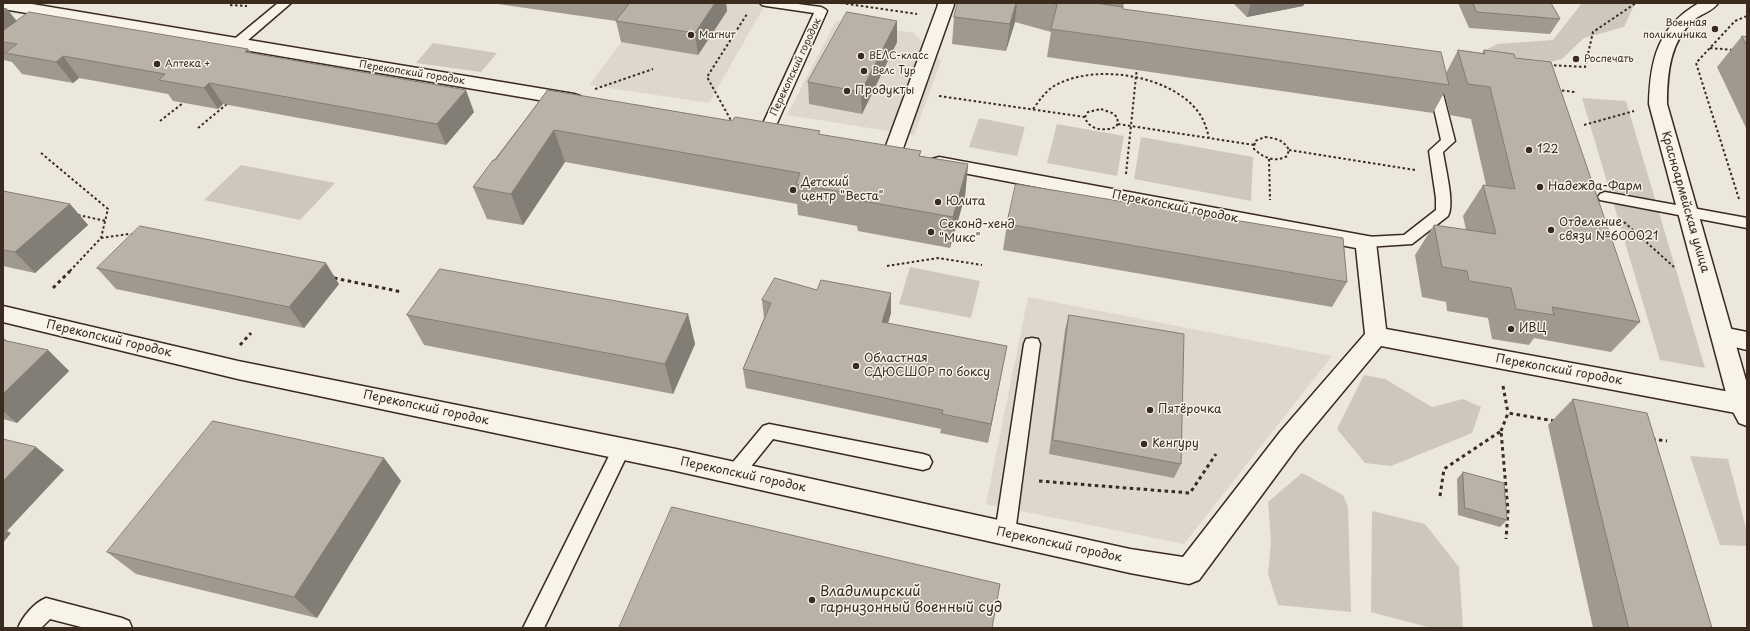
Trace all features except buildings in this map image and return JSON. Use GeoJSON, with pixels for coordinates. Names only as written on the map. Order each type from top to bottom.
{"type":"FeatureCollection","features":[{"type":"Feature","properties":{"kind":"street","name":"Красноармейская улица"},"geometry":{"type":"LineString","coordinates":[[1710,3],[1689,16],[1679,26],[1664,50],[1658,75],[1658,104],[1744,410]]}},
{"type":"Feature","properties":{"kind":"street","name":"Перекопский городок"},"geometry":{"type":"LineString","coordinates":[[3,4],[589,102]]}},
{"type":"Feature","properties":{"kind":"street","name":"Перекопский городок"},"geometry":{"type":"LineString","coordinates":[[948,8],[884,152],[1366,242]]}},
{"type":"Feature","properties":{"kind":"street"},"geometry":{"type":"LineString","coordinates":[[40,27],[58,14]]}},
{"type":"Feature","properties":{"kind":"street","name":"Перекопский городок"},"geometry":{"type":"LineString","coordinates":[[733,125],[776,132]]}},
{"type":"Feature","properties":{"kind":"street"},"geometry":{"type":"LineString","coordinates":[[1366,242],[1376,336]]}},
{"type":"Feature","properties":{"kind":"street","name":"Перекопский городок"},"geometry":{"type":"LineString","coordinates":[[3,314],[238,370],[621,449],[1130,561],[1190,571],[1289,439],[1376,336],[1744,410]]}},
{"type":"Feature","properties":{"kind":"street"},"geometry":{"type":"LineString","coordinates":[[1722,336],[1747,341]]}},
{"type":"Feature","properties":{"kind":"lane"},"geometry":{"type":"LineString","coordinates":[[236,44],[285,3]]}},
{"type":"Feature","properties":{"kind":"lane","name":"Перекопский городок"},"geometry":{"type":"LineString","coordinates":[[766,3],[822,11],[776,132]]}},
{"type":"Feature","properties":{"kind":"lane"},"geometry":{"type":"LineString","coordinates":[[1366,242],[1407,240],[1443,212],[1440,174],[1436,151],[1448,140],[1429,73]]}},
{"type":"Feature","properties":{"kind":"lane"},"geometry":{"type":"LineString","coordinates":[[1605,197],[1747,223]]}},
{"type":"Feature","properties":{"kind":"lane"},"geometry":{"type":"LineString","coordinates":[[1005,533],[1032,344]]}},
{"type":"Feature","properties":{"kind":"lane"},"geometry":{"type":"LineString","coordinates":[[735,474],[769,431],[922,462]]}},
{"type":"Feature","properties":{"kind":"lane"},"geometry":{"type":"LineString","coordinates":[[533,628],[621,449]]}},
{"type":"Feature","properties":{"kind":"lane"},"geometry":{"type":"LineString","coordinates":[[28,628],[46,608],[122,628]]}},
{"type":"Feature","properties":{"kind":"path"},"geometry":{"type":"LineString","coordinates":[[840,3],[948,8]]}},
{"type":"Feature","properties":{"kind":"path"},"geometry":{"type":"LineString","coordinates":[[1548,65],[1585,67],[1593,32],[1636,3]]}},
{"type":"Feature","properties":{"kind":"path"},"geometry":{"type":"LineString","coordinates":[[733,125],[706,77],[750,10]]}},
{"type":"Feature","properties":{"kind":"path"},"geometry":{"type":"LineString","coordinates":[[1747,16],[1734,20],[1696,63],[1747,223]]}},
{"type":"Feature","properties":{"kind":"path"},"geometry":{"type":"LineString","coordinates":[[1710,48],[1740,51]]}},
{"type":"Feature","properties":{"kind":"path"},"geometry":{"type":"LineString","coordinates":[[1124,197],[1137,66]]}},
{"type":"Feature","properties":{"kind":"path"},"geometry":{"type":"LineString","coordinates":[[567,99],[653,68]]}},
{"type":"Feature","properties":{"kind":"path"},"geometry":{"type":"LineString","coordinates":[[1033,109],[1044,94],[1057,84],[1075,77],[1095,74],[1117,74],[1136,77],[1161,84],[1180,94],[1194,107],[1204,121],[1210,138]]}},
{"type":"Feature","properties":{"kind":"path"},"geometry":{"type":"LineString","coordinates":[[1551,89],[1574,92]]}},
{"type":"Feature","properties":{"kind":"path"},"geometry":{"type":"LineString","coordinates":[[957,98],[1085,117]]}},
{"type":"Feature","properties":{"kind":"path"},"geometry":{"type":"LineString","coordinates":[[160,121],[183,103]]}},
{"type":"Feature","properties":{"kind":"path"},"geometry":{"type":"LineString","coordinates":[[198,128],[228,103]]}},
{"type":"Feature","properties":{"kind":"path"},"geometry":{"type":"LineString","coordinates":[[1584,125],[1658,104]]}},
{"type":"Feature","properties":{"kind":"path"},"geometry":{"type":"LineString","coordinates":[[1101,109],[1114,114],[1118,118],[1118,124],[1110,130],[1095,129],[1089,125],[1085,117],[1088,112],[1101,109]]}},
{"type":"Feature","properties":{"kind":"path"},"geometry":{"type":"LineString","coordinates":[[1118,124],[1254,145]]}},
{"type":"Feature","properties":{"kind":"path"},"geometry":{"type":"LineString","coordinates":[[1289,150],[1287,156],[1283,158],[1269,159],[1258,154],[1254,149],[1254,145],[1255,141],[1259,139],[1272,138],[1284,143],[1289,150],[1440,174]]}},
{"type":"Feature","properties":{"kind":"path"},"geometry":{"type":"LineString","coordinates":[[41,154],[108,209],[101,238],[53,288]]}},
{"type":"Feature","properties":{"kind":"path"},"geometry":{"type":"LineString","coordinates":[[1269,159],[1270,224]]}},
{"type":"Feature","properties":{"kind":"path"},"geometry":{"type":"LineString","coordinates":[[77,215],[106,221]]}},
{"type":"Feature","properties":{"kind":"path"},"geometry":{"type":"LineString","coordinates":[[1620,219],[1678,270]]}},
{"type":"Feature","properties":{"kind":"path"},"geometry":{"type":"LineString","coordinates":[[1599,221],[1613,223]]}},
{"type":"Feature","properties":{"kind":"path"},"geometry":{"type":"LineString","coordinates":[[101,238],[129,234],[136,236]]}},
{"type":"Feature","properties":{"kind":"path"},"geometry":{"type":"LineString","coordinates":[[887,266],[938,258],[982,265]]}},
{"type":"Feature","properties":{"kind":"path"},"geometry":{"type":"LineString","coordinates":[[331,277],[402,292]]}},
{"type":"Feature","properties":{"kind":"path"},"geometry":{"type":"LineString","coordinates":[[1506,539],[1508,511],[1501,431],[1508,413],[1561,422]]}},
{"type":"Feature","properties":{"kind":"path"},"geometry":{"type":"LineString","coordinates":[[1440,496],[1444,469],[1501,431]]}},
{"type":"Feature","properties":{"kind":"path"},"geometry":{"type":"LineString","coordinates":[[1644,437],[1667,442]]}},
{"type":"Feature","properties":{"kind":"path"},"geometry":{"type":"LineString","coordinates":[[1013,479],[1190,493],[1216,454]]}},
{"type":"Feature","properties":{"kind":"shaded area"},"geometry":{"type":"Polygon","coordinates":[[[651,3],[766,3],[709,103],[589,85],[651,3]]]}},
{"type":"Feature","properties":{"kind":"shaded area"},"geometry":{"type":"Polygon","coordinates":[[[1582,3],[1635,3],[1624,27],[1584,38],[1562,59],[1507,72],[1484,51],[1497,44],[1553,40],[1582,3]]]}},
{"type":"Feature","properties":{"kind":"shaded area"},"geometry":{"type":"Polygon","coordinates":[[[836,21],[914,33],[941,61],[914,135],[787,115],[836,21]]]}},
{"type":"Feature","properties":{"kind":"shaded area"},"geometry":{"type":"Polygon","coordinates":[[[433,43],[497,53],[481,72],[416,63],[433,43]]]}},
{"type":"Feature","properties":{"kind":"shaded area"},"geometry":{"type":"Polygon","coordinates":[[[1582,98],[1626,101],[1705,368],[1660,360],[1582,98]]]}},
{"type":"Feature","properties":{"kind":"shaded area"},"geometry":{"type":"Polygon","coordinates":[[[979,118],[1025,127],[1017,156],[969,147],[979,118]]]}},
{"type":"Feature","properties":{"kind":"shaded area"},"geometry":{"type":"Polygon","coordinates":[[[1057,124],[1124,136],[1117,176],[1047,163],[1057,124]]]}},
{"type":"Feature","properties":{"kind":"shaded area"},"geometry":{"type":"Polygon","coordinates":[[[1141,137],[1253,157],[1251,201],[1134,179],[1141,137]]]}},
{"type":"Feature","properties":{"kind":"shaded area"},"geometry":{"type":"Polygon","coordinates":[[[241,165],[335,183],[300,220],[204,200],[241,165]]]}},
{"type":"Feature","properties":{"kind":"shaded area"},"geometry":{"type":"Polygon","coordinates":[[[910,267],[980,281],[971,318],[899,304],[910,267]]]}},
{"type":"Feature","properties":{"kind":"shaded area"},"geometry":{"type":"Polygon","coordinates":[[[1028,297],[1332,356],[1184,544],[986,504],[1028,297]]]}},
{"type":"Feature","properties":{"kind":"shaded area"},"geometry":{"type":"Polygon","coordinates":[[[1364,375],[1385,379],[1432,407],[1463,399],[1481,407],[1472,433],[1391,466],[1365,463],[1337,429],[1364,375]]]}},
{"type":"Feature","properties":{"kind":"shaded area"},"geometry":{"type":"Polygon","coordinates":[[[1690,456],[1728,459],[1747,532],[1747,546],[1720,545],[1690,456]]]}},
{"type":"Feature","properties":{"kind":"shaded area"},"geometry":{"type":"Polygon","coordinates":[[[1302,473],[1343,495],[1348,507],[1351,612],[1278,605],[1268,574],[1271,542],[1268,502],[1302,473]]]}},
{"type":"Feature","properties":{"kind":"shaded area"},"geometry":{"type":"Polygon","coordinates":[[[1372,511],[1425,524],[1459,567],[1463,628],[1431,628],[1371,612],[1372,511]]]}},
{"type":"Feature","properties":{"kind":"place","name":"Военная поликлиника"},"geometry":{"type":"Point","coordinates":[1715,29]}},
{"type":"Feature","properties":{"kind":"place","name":"Магнит"},"geometry":{"type":"Point","coordinates":[691,35]}},
{"type":"Feature","properties":{"kind":"place","name":"ВЕЛС-класс"},"geometry":{"type":"Point","coordinates":[861,56]}},
{"type":"Feature","properties":{"kind":"place","name":"Роспечать"},"geometry":{"type":"Point","coordinates":[1576,59]}},
{"type":"Feature","properties":{"kind":"place","name":"Аптека +"},"geometry":{"type":"Point","coordinates":[157,64]}},
{"type":"Feature","properties":{"kind":"place","name":"Велс Тур"},"geometry":{"type":"Point","coordinates":[864,71]}},
{"type":"Feature","properties":{"kind":"place","name":"Продукты"},"geometry":{"type":"Point","coordinates":[847,91]}},
{"type":"Feature","properties":{"kind":"place","name":"122"},"geometry":{"type":"Point","coordinates":[1529,150]}},
{"type":"Feature","properties":{"kind":"place","name":"Надежда-Фарм"},"geometry":{"type":"Point","coordinates":[1540,187]}},
{"type":"Feature","properties":{"kind":"place","name":"Детский центр \"Веста\""},"geometry":{"type":"Point","coordinates":[793,190]}},
{"type":"Feature","properties":{"kind":"place","name":"Юлита"},"geometry":{"type":"Point","coordinates":[938,202]}},
{"type":"Feature","properties":{"kind":"place","name":"Отделение связи №600021"},"geometry":{"type":"Point","coordinates":[1551,230]}},
{"type":"Feature","properties":{"kind":"place","name":"Секонд-хенд \"Микс\""},"geometry":{"type":"Point","coordinates":[931,232]}},
{"type":"Feature","properties":{"kind":"place","name":"ИВЦ"},"geometry":{"type":"Point","coordinates":[1511,329]}},
{"type":"Feature","properties":{"kind":"place","name":"Областная СДЮСШОР по боксу"},"geometry":{"type":"Point","coordinates":[856,366]}},
{"type":"Feature","properties":{"kind":"place","name":"Пятёрочка"},"geometry":{"type":"Point","coordinates":[1150,410]}},
{"type":"Feature","properties":{"kind":"place","name":"Кенгуру"},"geometry":{"type":"Point","coordinates":[1144,444]}},
{"type":"Feature","properties":{"kind":"place","name":"Владимирский гарнизонный военный суд"},"geometry":{"type":"Point","coordinates":[812,600]}}]}
